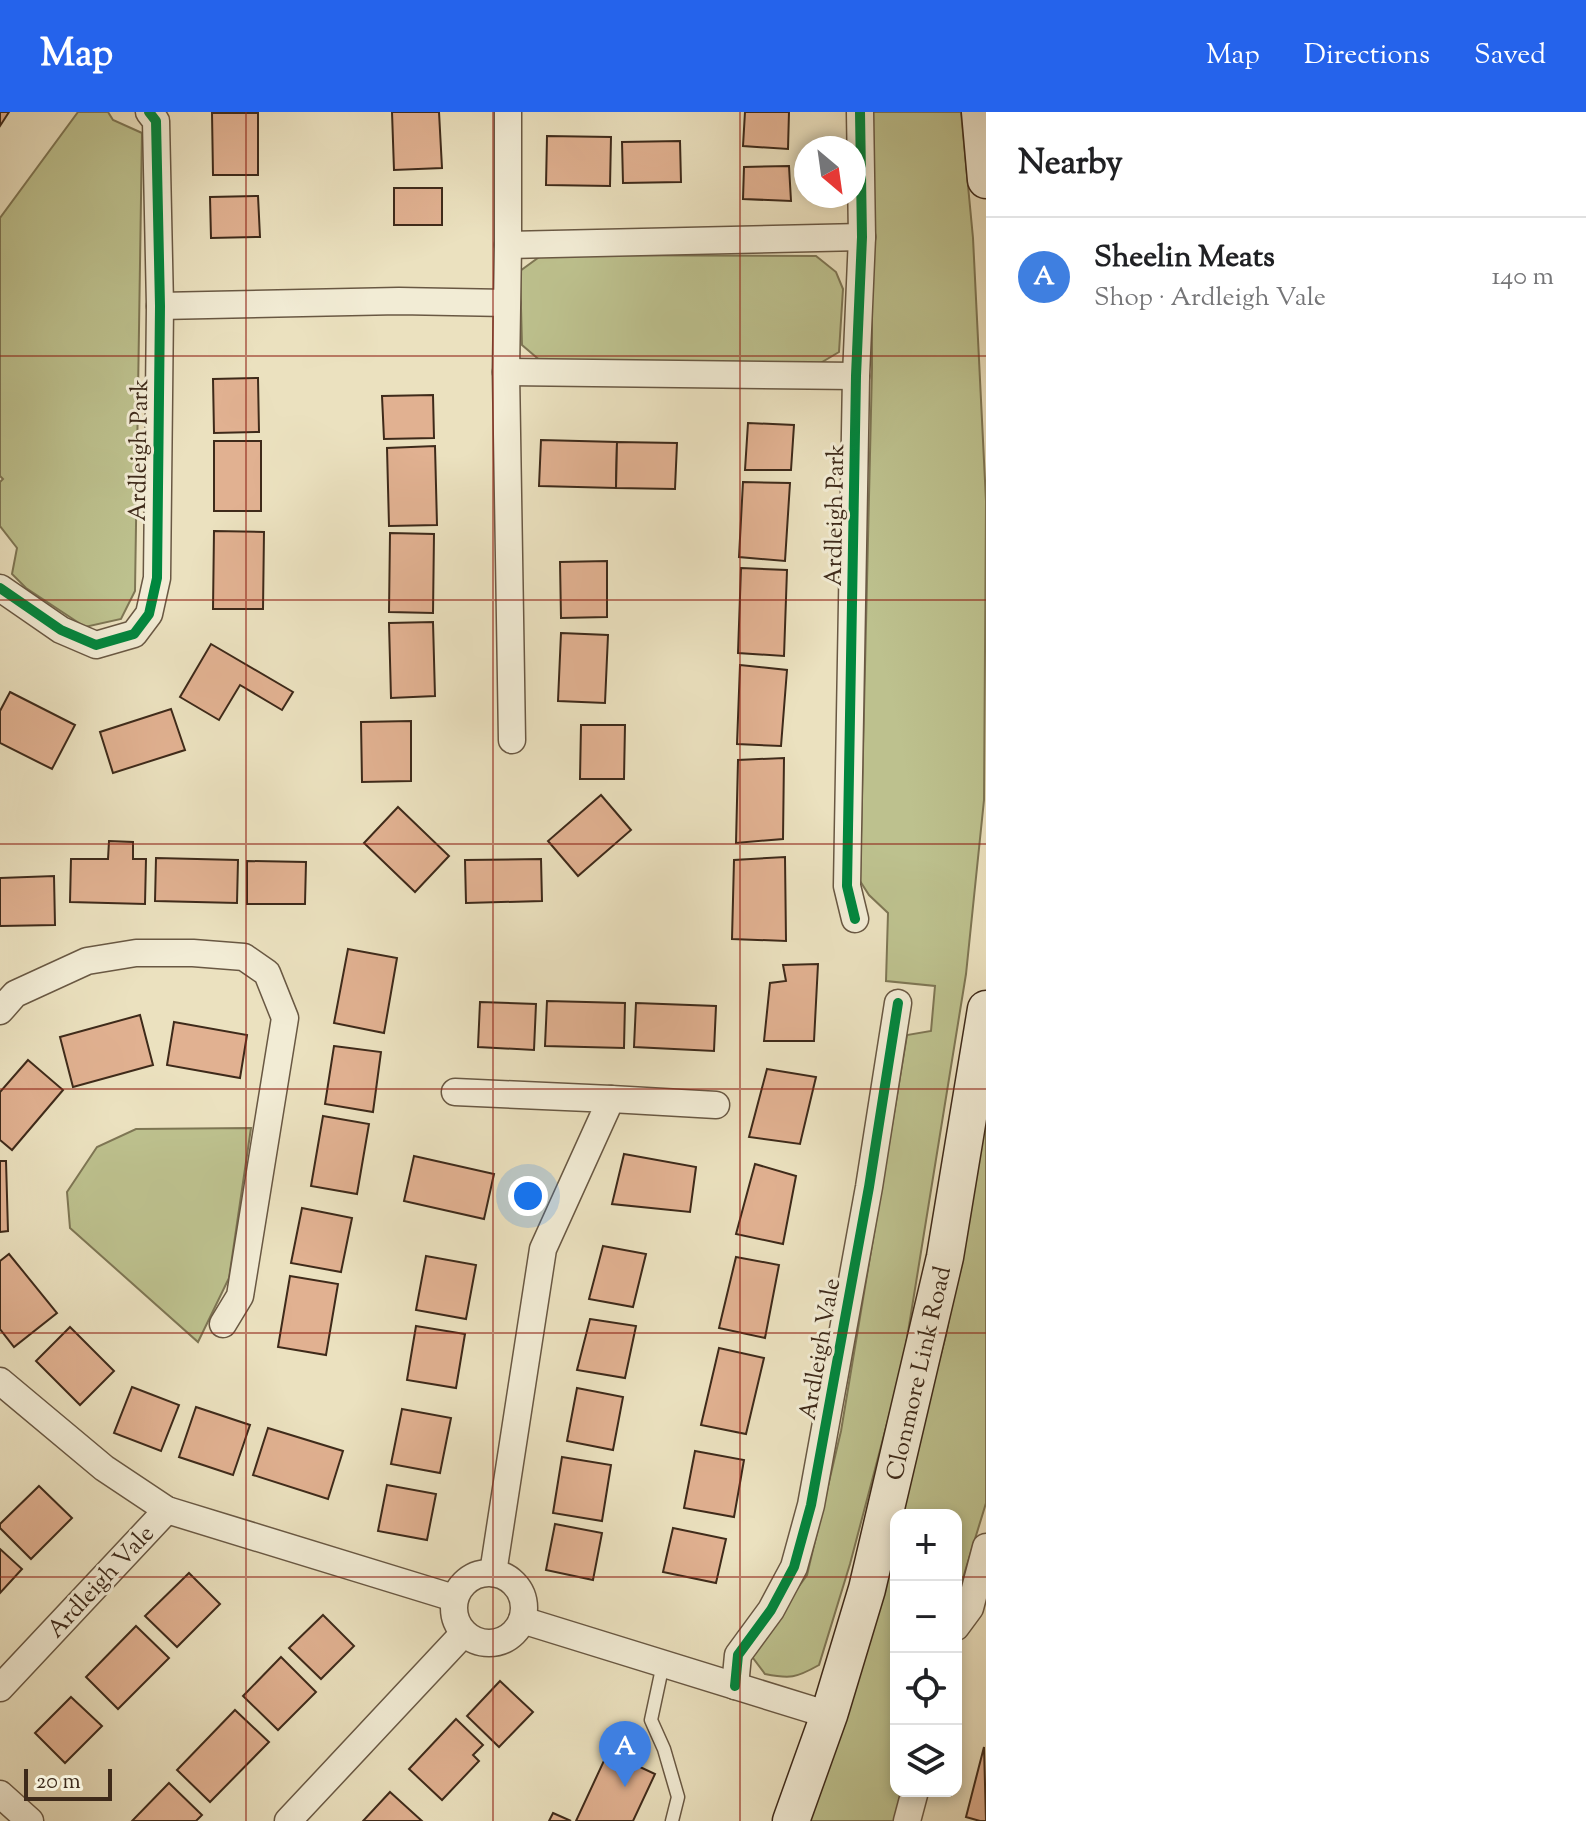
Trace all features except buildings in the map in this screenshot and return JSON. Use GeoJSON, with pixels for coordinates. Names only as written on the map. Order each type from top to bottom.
{"type":"FeatureCollection","features":[{"type":"Feature","properties":{"kind":"main road"},"geometry":{"type":"LineString","coordinates":[[980,112],[986,180]]}},
{"type":"Feature","properties":{"kind":"main road","name":"Clonmore Link Road"},"geometry":{"type":"LineString","coordinates":[[791,1821],[829,1715],[867,1589],[945,1257],[986,1009]]}},
{"type":"Feature","properties":{"kind":"street","name":"Ardleigh Park"},"geometry":{"type":"LineString","coordinates":[[0,588],[61,630],[96,645],[134,634],[149,614],[157,578],[160,306],[156,121],[149,112]]}},
{"type":"Feature","properties":{"kind":"street"},"geometry":{"type":"LineString","coordinates":[[508,112],[506,372],[512,740]]}},
{"type":"Feature","properties":{"kind":"street","name":"Ardleigh Park"},"geometry":{"type":"LineString","coordinates":[[855,919],[847,886],[856,376],[862,237],[860,112]]}},
{"type":"Feature","properties":{"kind":"street"},"geometry":{"type":"LineString","coordinates":[[508,245],[862,237]]}},
{"type":"Feature","properties":{"kind":"street"},"geometry":{"type":"LineString","coordinates":[[160,306],[399,301],[507,303]]}},
{"type":"Feature","properties":{"kind":"street"},"geometry":{"type":"LineString","coordinates":[[506,372],[856,376]]}},
{"type":"Feature","properties":{"kind":"street"},"geometry":{"type":"LineString","coordinates":[[5,996],[87,961],[136,953],[244,957],[267,973],[285,1018],[240,1296],[223,1324]]}},
{"type":"Feature","properties":{"kind":"street","name":"Ardleigh Vale"},"geometry":{"type":"LineString","coordinates":[[735,1686],[738,1655],[771,1610],[794,1567],[811,1505],[869,1187],[898,1003]]}},
{"type":"Feature","properties":{"kind":"street"},"geometry":{"type":"LineString","coordinates":[[455,1092],[716,1105]]}},
{"type":"Feature","properties":{"kind":"street"},"geometry":{"type":"LineString","coordinates":[[493,1573],[543,1249],[611,1099]]}},
{"type":"Feature","properties":{"kind":"street","name":"Ardleigh Vale"},"geometry":{"type":"LineString","coordinates":[[0,1381],[104,1468],[167,1510],[454,1598]]}},
{"type":"Feature","properties":{"kind":"street","name":"Ardleigh Vale"},"geometry":{"type":"LineString","coordinates":[[0,1688],[167,1510]]}},
{"type":"Feature","properties":{"kind":"street"},"geometry":{"type":"LineString","coordinates":[[962,1619],[970,1608],[986,1547]]}},
{"type":"Feature","properties":{"kind":"street"},"geometry":{"type":"LineString","coordinates":[[493,1573],[503,1576],[519,1589],[524,1610],[522,1620],[517,1630],[497,1643],[473,1640],[464,1633],[454,1617],[454,1598],[465,1582],[474,1576],[493,1573]]}},
{"type":"Feature","properties":{"kind":"street"},"geometry":{"type":"LineString","coordinates":[[522,1620],[829,1715]]}},
{"type":"Feature","properties":{"kind":"street"},"geometry":{"type":"LineString","coordinates":[[288,1821],[464,1633]]}},
{"type":"Feature","properties":{"kind":"street"},"geometry":{"type":"LineString","coordinates":[[0,1794],[30,1821]]}},
{"type":"Feature","properties":{"kind":"street"},"geometry":{"type":"LineString","coordinates":[[907,1821],[913,1797]]}},
{"type":"Feature","properties":{"kind":"lane"},"geometry":{"type":"LineString","coordinates":[[663,1664],[651,1720],[664,1749],[678,1797],[672,1821]]}},
{"type":"Feature","properties":{"kind":"green space"},"geometry":{"type":"Polygon","coordinates":[[[78,112],[108,112],[113,120],[142,133],[135,591],[121,619],[85,627],[26,588],[12,574],[17,548],[0,526],[0,482],[3,479],[0,476],[0,218],[78,112]]]}},
{"type":"Feature","properties":{"kind":"green space"},"geometry":{"type":"Polygon","coordinates":[[[872,112],[961,112],[973,238],[986,501],[984,800],[966,974],[903,1363],[850,1564],[819,1665],[798,1675],[781,1677],[765,1674],[750,1654],[807,1575],[841,1431],[907,1035],[931,1031],[935,986],[886,981],[888,913],[869,895],[860,881],[872,368],[872,112]]]}},
{"type":"Feature","properties":{"kind":"green space"},"geometry":{"type":"Polygon","coordinates":[[[542,255],[816,256],[836,272],[843,289],[839,352],[817,365],[543,363],[522,345],[520,271],[542,255]]]}},
{"type":"Feature","properties":{"kind":"green space"},"geometry":{"type":"Polygon","coordinates":[[[986,1116],[986,1503],[962,1581],[962,1509],[900,1509],[946,1335],[986,1116]]]}},
{"type":"Feature","properties":{"kind":"green space"},"geometry":{"type":"Polygon","coordinates":[[[251,1128],[229,1278],[198,1342],[70,1228],[67,1192],[97,1147],[136,1129],[251,1128]]]}},
{"type":"Feature","properties":{"kind":"green space"},"geometry":{"type":"Polygon","coordinates":[[[890,1544],[890,1797],[901,1797],[894,1821],[807,1821],[890,1544]]]}},
{"type":"Feature","properties":{"kind":"cycle path"},"geometry":{"type":"LineString","coordinates":[[0,588],[61,630],[96,645],[134,634],[149,614],[157,578],[160,306],[156,121],[149,112]]}},
{"type":"Feature","properties":{"kind":"cycle path"},"geometry":{"type":"LineString","coordinates":[[855,919],[847,886],[856,376],[862,237],[860,112]]}},
{"type":"Feature","properties":{"kind":"cycle path"},"geometry":{"type":"LineString","coordinates":[[735,1686],[738,1655],[771,1610],[794,1567],[811,1505],[869,1187],[898,1003]]}},
{"type":"Feature","properties":{"kind":"place","name":"Sheelin Meats"},"geometry":{"type":"Point","coordinates":[625,1787]}}]}
